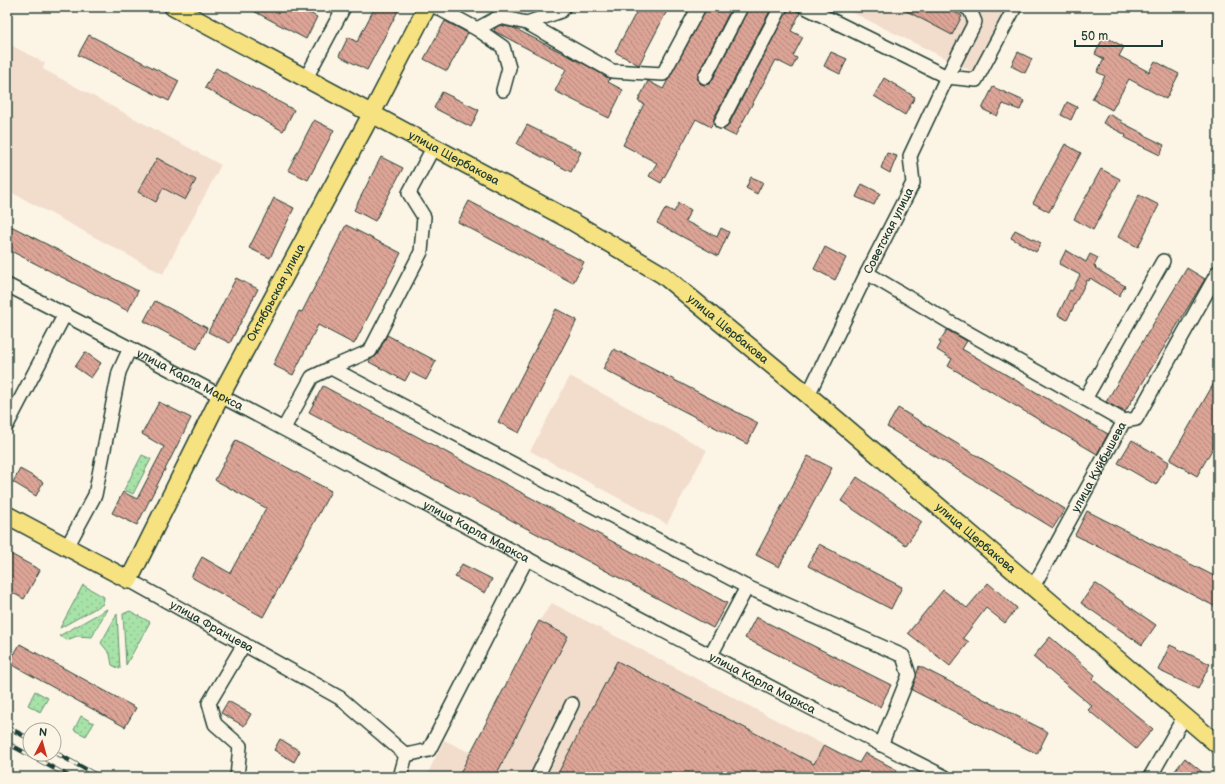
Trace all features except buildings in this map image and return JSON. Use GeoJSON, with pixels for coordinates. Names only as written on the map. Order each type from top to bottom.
{"type":"FeatureCollection","features":[{"type":"Feature","properties":{"kind":"main road","name":"улица Щербакова"},"geometry":{"type":"LineString","coordinates":[[174,7],[568,219],[663,275],[808,395],[1218,745]]}},
{"type":"Feature","properties":{"kind":"main road","name":"Октябрьская улица"},"geometry":{"type":"LineString","coordinates":[[129,580],[221,395],[427,7]]}},
{"type":"Feature","properties":{"kind":"main road","name":"улица Францева"},"geometry":{"type":"LineString","coordinates":[[7,515],[129,580]]}},
{"type":"Feature","properties":{"kind":"street"},"geometry":{"type":"LineString","coordinates":[[306,78],[344,7]]}},
{"type":"Feature","properties":{"kind":"street"},"geometry":{"type":"LineString","coordinates":[[436,7],[477,29],[503,48],[509,68],[503,90]]}},
{"type":"Feature","properties":{"kind":"street"},"geometry":{"type":"LineString","coordinates":[[527,23],[561,11],[564,7]]}},
{"type":"Feature","properties":{"kind":"street"},"geometry":{"type":"LineString","coordinates":[[477,29],[499,17],[527,23],[612,71],[663,74],[699,7]]}},
{"type":"Feature","properties":{"kind":"street"},"geometry":{"type":"LineString","coordinates":[[705,77],[741,7]]}},
{"type":"Feature","properties":{"kind":"street"},"geometry":{"type":"LineString","coordinates":[[721,122],[781,7]]}},
{"type":"Feature","properties":{"kind":"street","name":"Советская улица"},"geometry":{"type":"LineString","coordinates":[[808,395],[867,273],[913,183],[910,156],[946,77],[975,22],[970,10],[965,7]]}},
{"type":"Feature","properties":{"kind":"street"},"geometry":{"type":"LineString","coordinates":[[811,8],[946,77],[976,80],[1015,7]]}},
{"type":"Feature","properties":{"kind":"street"},"geometry":{"type":"LineString","coordinates":[[284,428],[312,377],[370,351],[421,252],[424,217],[409,193],[434,146]]}},
{"type":"Feature","properties":{"kind":"street"},"geometry":{"type":"LineString","coordinates":[[1085,399],[1163,261]]}},
{"type":"Feature","properties":{"kind":"street","name":"улица Куйбышева"},"geometry":{"type":"LineString","coordinates":[[1033,587],[1124,421],[1136,419],[1218,272]]}},
{"type":"Feature","properties":{"kind":"street"},"geometry":{"type":"LineString","coordinates":[[867,273],[951,323],[1124,421]]}},
{"type":"Feature","properties":{"kind":"street","name":"улица Карла Маркса"},"geometry":{"type":"LineString","coordinates":[[7,285],[284,428],[881,745],[945,777]]}},
{"type":"Feature","properties":{"kind":"street"},"geometry":{"type":"LineString","coordinates":[[7,424],[65,314]]}},
{"type":"Feature","properties":{"kind":"street"},"geometry":{"type":"LineString","coordinates":[[67,547],[95,495],[119,372],[130,348]]}},
{"type":"Feature","properties":{"kind":"street"},"geometry":{"type":"LineString","coordinates":[[331,368],[747,588],[903,656],[909,675],[881,745]]}},
{"type":"Feature","properties":{"kind":"street"},"geometry":{"type":"LineString","coordinates":[[400,777],[406,755],[429,750],[527,558]]}},
{"type":"Feature","properties":{"kind":"street","name":"улица Францева"},"geometry":{"type":"LineString","coordinates":[[129,580],[340,698],[406,755]]}},
{"type":"Feature","properties":{"kind":"street"},"geometry":{"type":"LineString","coordinates":[[711,655],[747,588]]}},
{"type":"Feature","properties":{"kind":"street"},"geometry":{"type":"LineString","coordinates":[[237,777],[240,746],[215,724],[209,703],[244,644]]}},
{"type":"Feature","properties":{"kind":"street"},"geometry":{"type":"LineString","coordinates":[[537,777],[572,704]]}},
{"type":"Feature","properties":{"kind":"street"},"geometry":{"type":"LineString","coordinates":[[1150,777],[1184,717]]}},
{"type":"Feature","properties":{"kind":"shaded area"},"geometry":{"type":"Polygon","coordinates":[[[841,7],[1010,7],[973,72],[841,7]]]}},
{"type":"Feature","properties":{"kind":"shaded area"},"geometry":{"type":"Polygon","coordinates":[[[7,43],[45,63],[43,69],[221,165],[163,274],[7,190],[7,43]]]}},
{"type":"Feature","properties":{"kind":"shaded area"},"geometry":{"type":"Polygon","coordinates":[[[570,376],[707,450],[667,524],[530,451],[570,376]]]}},
{"type":"Feature","properties":{"kind":"shaded area"},"geometry":{"type":"Polygon","coordinates":[[[552,603],[824,745],[814,764],[839,777],[426,777],[444,740],[471,753],[539,621],[552,603]]]}},
{"type":"Feature","properties":{"kind":"green space"},"geometry":{"type":"Polygon","coordinates":[[[142,455],[151,459],[133,494],[124,490],[142,455]]]}},
{"type":"Feature","properties":{"kind":"green space"},"geometry":{"type":"Polygon","coordinates":[[[83,585],[104,597],[103,604],[60,628],[83,585]]]}},
{"type":"Feature","properties":{"kind":"green space"},"geometry":{"type":"Polygon","coordinates":[[[107,609],[92,637],[77,636],[67,640],[59,636],[107,609]]]}},
{"type":"Feature","properties":{"kind":"green space"},"geometry":{"type":"Polygon","coordinates":[[[130,611],[150,622],[126,665],[123,614],[130,611]]]}},
{"type":"Feature","properties":{"kind":"green space"},"geometry":{"type":"Polygon","coordinates":[[[117,614],[120,669],[112,665],[110,654],[101,643],[117,614]]]}},
{"type":"Feature","properties":{"kind":"green space"},"geometry":{"type":"Polygon","coordinates":[[[35,691],[48,698],[40,712],[28,705],[35,691]]]}},
{"type":"Feature","properties":{"kind":"green space"},"geometry":{"type":"Polygon","coordinates":[[[81,716],[94,723],[86,736],[74,730],[81,716]]]}},
{"type":"Feature","properties":{"kind":"railway"},"geometry":{"type":"LineString","coordinates":[[7,727],[22,735]]}},
{"type":"Feature","properties":{"kind":"railway"},"geometry":{"type":"LineString","coordinates":[[7,743],[70,777]]}},
{"type":"Feature","properties":{"kind":"railway"},"geometry":{"type":"LineString","coordinates":[[62,756],[100,777]]}}]}
